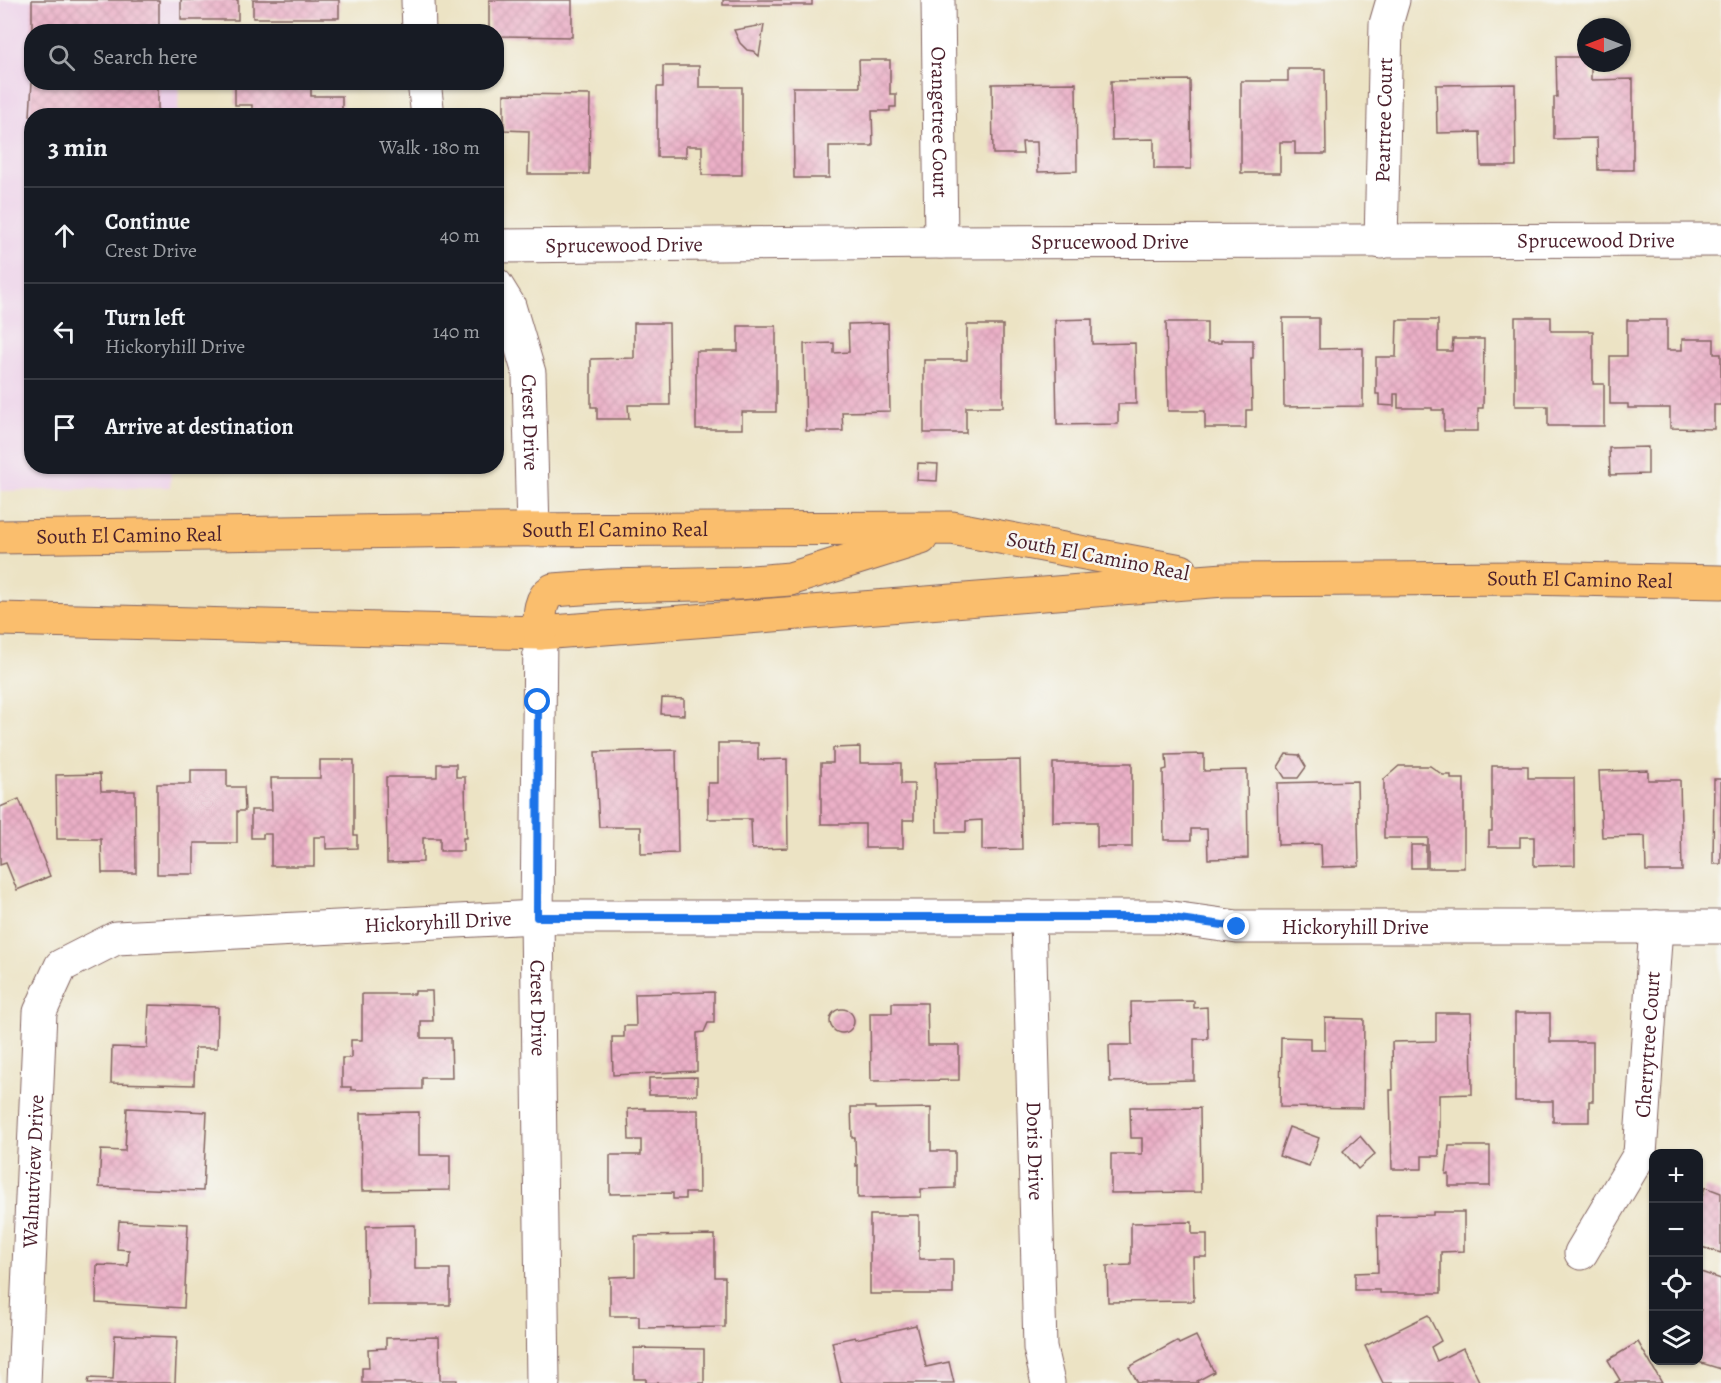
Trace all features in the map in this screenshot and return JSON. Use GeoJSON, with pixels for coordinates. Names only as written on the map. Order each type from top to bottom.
{"type":"FeatureCollection","features":[{"type":"Feature","properties":{"kind":"main road","name":"South El Camino Real"},"geometry":{"type":"LineString","coordinates":[[0,537],[533,530],[952,528],[1224,580]]}},
{"type":"Feature","properties":{"kind":"main road"},"geometry":{"type":"LineString","coordinates":[[540,633],[542,601],[546,594],[553,590],[790,579],[952,528]]}},
{"type":"Feature","properties":{"kind":"main road","name":"South El Camino Real"},"geometry":{"type":"LineString","coordinates":[[0,619],[540,633],[1224,580],[1521,578],[1721,582]]}},
{"type":"Feature","properties":{"kind":"street"},"geometry":{"type":"LineString","coordinates":[[418,0],[418,24]]}},
{"type":"Feature","properties":{"kind":"street","name":"Orangetree Court"},"geometry":{"type":"LineString","coordinates":[[938,0],[941,242]]}},
{"type":"Feature","properties":{"kind":"street","name":"Peartree Court"},"geometry":{"type":"LineString","coordinates":[[1381,242],[1386,24],[1393,0]]}},
{"type":"Feature","properties":{"kind":"street"},"geometry":{"type":"LineString","coordinates":[[425,90],[427,108]]}},
{"type":"Feature","properties":{"kind":"street","name":"Sprucewood Drive"},"geometry":{"type":"LineString","coordinates":[[504,246],[1721,240]]}},
{"type":"Feature","properties":{"kind":"street","name":"Crest Drive"},"geometry":{"type":"LineString","coordinates":[[504,298],[509,306],[529,373],[533,530]]}},
{"type":"Feature","properties":{"kind":"street","name":"Crest Drive"},"geometry":{"type":"LineString","coordinates":[[540,633],[537,917],[543,1383]]}},
{"type":"Feature","properties":{"kind":"street","name":"Hickoryhill Drive"},"geometry":{"type":"LineString","coordinates":[[61,966],[116,938],[537,917],[1165,917],[1237,927],[1721,927]]}},
{"type":"Feature","properties":{"kind":"street","name":"Doris Drive"},"geometry":{"type":"LineString","coordinates":[[1029,917],[1040,1348],[1048,1383]]}},
{"type":"Feature","properties":{"kind":"street","name":"Cherrytree Court"},"geometry":{"type":"LineString","coordinates":[[1581,1253],[1640,1154],[1656,927]]}},
{"type":"Feature","properties":{"kind":"street","name":"Walnutview Drive"},"geometry":{"type":"LineString","coordinates":[[24,1383],[40,1012],[61,966]]}},
{"type":"Feature","properties":{"kind":"shaded area"},"geometry":{"type":"Polygon","coordinates":[[[0,0],[180,0],[180,24],[24,24],[24,90],[179,90],[178,108],[24,108],[24,474],[171,474],[170,487],[0,491],[0,0]]]}},
{"type":"Feature","properties":{"kind":"building"},"geometry":{"type":"Polygon","coordinates":[[[32,0],[159,0],[159,24],[32,24],[32,0]]]}},
{"type":"Feature","properties":{"kind":"building"},"geometry":{"type":"Polygon","coordinates":[[[181,0],[238,0],[238,20],[181,20],[181,0]]]}},
{"type":"Feature","properties":{"kind":"building"},"geometry":{"type":"Polygon","coordinates":[[[253,0],[339,0],[339,18],[253,18],[253,0]]]}},
{"type":"Feature","properties":{"kind":"building"},"geometry":{"type":"Polygon","coordinates":[[[489,0],[572,0],[572,37],[504,36],[504,24],[489,24],[489,0]]]}},
{"type":"Feature","properties":{"kind":"building"},"geometry":{"type":"Polygon","coordinates":[[[723,0],[812,0],[812,5],[723,5],[723,0]]]}},
{"type":"Feature","properties":{"kind":"building"},"geometry":{"type":"Polygon","coordinates":[[[764,25],[759,56],[747,50],[740,43],[734,30],[764,25]]]}},
{"type":"Feature","properties":{"kind":"building"},"geometry":{"type":"Polygon","coordinates":[[[1556,57],[1577,57],[1577,72],[1591,72],[1591,80],[1633,79],[1633,170],[1598,170],[1597,138],[1554,139],[1554,97],[1557,97],[1556,57]]]}},
{"type":"Feature","properties":{"kind":"building"},"geometry":{"type":"Polygon","coordinates":[[[859,60],[890,60],[890,94],[896,94],[896,107],[890,107],[890,111],[872,111],[873,146],[829,146],[829,178],[794,178],[793,87],[860,87],[859,60]]]}},
{"type":"Feature","properties":{"kind":"building"},"geometry":{"type":"Polygon","coordinates":[[[663,66],[699,66],[699,87],[742,87],[742,175],[702,175],[702,146],[686,146],[686,157],[657,157],[657,87],[663,87],[663,66]]]}},
{"type":"Feature","properties":{"kind":"building"},"geometry":{"type":"Polygon","coordinates":[[[1288,69],[1325,69],[1326,154],[1295,154],[1295,142],[1280,142],[1280,173],[1241,173],[1241,81],[1288,81],[1288,69]]]}},
{"type":"Feature","properties":{"kind":"building"},"geometry":{"type":"Polygon","coordinates":[[[1190,80],[1191,169],[1154,169],[1154,139],[1112,140],[1111,81],[1190,80]]]}},
{"type":"Feature","properties":{"kind":"building"},"geometry":{"type":"Polygon","coordinates":[[[1076,83],[1077,171],[1038,172],[1037,142],[1022,142],[1023,154],[993,154],[992,84],[1076,83]]]}},
{"type":"Feature","properties":{"kind":"building"},"geometry":{"type":"Polygon","coordinates":[[[1515,84],[1516,166],[1481,166],[1480,132],[1437,133],[1436,85],[1515,84]]]}},
{"type":"Feature","properties":{"kind":"building"},"geometry":{"type":"Polygon","coordinates":[[[32,90],[158,90],[158,108],[30,108],[32,90]]]}},
{"type":"Feature","properties":{"kind":"building"},"geometry":{"type":"Polygon","coordinates":[[[235,90],[311,90],[311,96],[342,96],[342,108],[252,108],[252,105],[235,105],[235,90]]]}},
{"type":"Feature","properties":{"kind":"building"},"geometry":{"type":"Polygon","coordinates":[[[504,94],[590,95],[589,174],[528,174],[529,131],[504,130],[504,94]]]}},
{"type":"Feature","properties":{"kind":"building"},"geometry":{"type":"Polygon","coordinates":[[[1515,317],[1551,317],[1551,331],[1593,331],[1593,384],[1604,384],[1604,426],[1548,426],[1548,406],[1515,406],[1515,317]]]}},
{"type":"Feature","properties":{"kind":"building"},"geometry":{"type":"Polygon","coordinates":[[[1283,318],[1319,318],[1319,349],[1363,348],[1363,406],[1284,407],[1283,318]]]}},
{"type":"Feature","properties":{"kind":"building"},"geometry":{"type":"Polygon","coordinates":[[[1092,319],[1092,344],[1135,343],[1136,404],[1118,404],[1118,424],[1057,425],[1055,320],[1092,319]]]}},
{"type":"Feature","properties":{"kind":"building"},"geometry":{"type":"Polygon","coordinates":[[[1397,320],[1438,320],[1438,351],[1452,351],[1453,339],[1484,339],[1483,408],[1478,408],[1478,431],[1444,431],[1444,410],[1398,408],[1398,394],[1394,394],[1394,406],[1379,405],[1379,394],[1376,394],[1376,357],[1396,357],[1397,320]]]}},
{"type":"Feature","properties":{"kind":"building"},"geometry":{"type":"Polygon","coordinates":[[[1627,320],[1667,320],[1667,350],[1682,350],[1682,339],[1714,339],[1714,354],[1721,354],[1721,405],[1714,405],[1714,429],[1670,428],[1670,408],[1628,408],[1628,404],[1610,404],[1610,356],[1627,356],[1627,320]]]}},
{"type":"Feature","properties":{"kind":"building"},"geometry":{"type":"Polygon","coordinates":[[[1166,322],[1207,322],[1207,343],[1221,343],[1221,340],[1253,340],[1252,410],[1246,410],[1246,428],[1205,428],[1205,411],[1168,411],[1166,322]]]}},
{"type":"Feature","properties":{"kind":"building"},"geometry":{"type":"Polygon","coordinates":[[[634,323],[669,323],[670,405],[628,405],[629,419],[597,419],[597,407],[591,407],[591,359],[634,358],[634,323]]]}},
{"type":"Feature","properties":{"kind":"building"},"geometry":{"type":"Polygon","coordinates":[[[888,323],[890,411],[842,412],[843,431],[806,431],[804,344],[834,343],[834,353],[849,352],[848,324],[888,323]]]}},
{"type":"Feature","properties":{"kind":"building"},"geometry":{"type":"Polygon","coordinates":[[[967,325],[1003,325],[1003,407],[966,407],[966,433],[924,433],[924,360],[967,360],[967,325]]]}},
{"type":"Feature","properties":{"kind":"building"},"geometry":{"type":"Polygon","coordinates":[[[738,326],[776,326],[776,412],[742,412],[742,429],[696,429],[696,351],[738,351],[738,326]]]}},
{"type":"Feature","properties":{"kind":"building"},"geometry":{"type":"Polygon","coordinates":[[[1648,447],[1648,474],[1610,475],[1609,448],[1648,447]]]}},
{"type":"Feature","properties":{"kind":"building"},"geometry":{"type":"Polygon","coordinates":[[[918,463],[938,464],[937,481],[917,480],[918,463]]]}},
{"type":"Feature","properties":{"kind":"building"},"geometry":{"type":"Polygon","coordinates":[[[662,698],[684,699],[684,715],[661,714],[662,698]]]}},
{"type":"Feature","properties":{"kind":"building"},"geometry":{"type":"Polygon","coordinates":[[[718,743],[758,743],[758,760],[787,759],[788,848],[752,849],[751,819],[708,819],[708,783],[718,783],[718,743]]]}},
{"type":"Feature","properties":{"kind":"building"},"geometry":{"type":"Polygon","coordinates":[[[860,747],[860,763],[901,763],[901,784],[914,784],[914,820],[903,820],[903,848],[865,848],[865,824],[821,824],[821,763],[833,763],[833,748],[860,747]]]}},
{"type":"Feature","properties":{"kind":"building"},"geometry":{"type":"Polygon","coordinates":[[[676,750],[678,853],[641,854],[641,827],[599,827],[595,752],[676,750]]]}},
{"type":"Feature","properties":{"kind":"building"},"geometry":{"type":"Polygon","coordinates":[[[1204,754],[1204,771],[1247,770],[1248,858],[1208,859],[1207,829],[1191,829],[1191,840],[1164,840],[1163,770],[1167,769],[1166,755],[1204,754]]]}},
{"type":"Feature","properties":{"kind":"building"},"geometry":{"type":"Polygon","coordinates":[[[1286,754],[1299,755],[1306,767],[1298,778],[1285,778],[1278,767],[1286,754]]]}},
{"type":"Feature","properties":{"kind":"building"},"geometry":{"type":"Polygon","coordinates":[[[320,760],[354,760],[354,835],[357,835],[357,848],[326,849],[326,837],[314,837],[314,866],[271,866],[271,834],[263,834],[263,838],[251,838],[251,810],[272,810],[271,778],[320,778],[320,760]]]}},
{"type":"Feature","properties":{"kind":"building"},"geometry":{"type":"Polygon","coordinates":[[[1020,760],[1022,849],[982,850],[982,820],[966,821],[966,832],[937,832],[936,762],[1020,760]]]}},
{"type":"Feature","properties":{"kind":"building"},"geometry":{"type":"Polygon","coordinates":[[[1053,763],[1132,763],[1132,847],[1097,847],[1097,822],[1053,822],[1053,763]]]}},
{"type":"Feature","properties":{"kind":"building"},"geometry":{"type":"Polygon","coordinates":[[[437,764],[456,764],[456,777],[465,777],[466,838],[463,838],[463,851],[440,851],[440,838],[423,838],[423,862],[387,863],[386,777],[437,777],[437,764]]]}},
{"type":"Feature","properties":{"kind":"building"},"geometry":{"type":"Polygon","coordinates":[[[1399,766],[1430,766],[1443,775],[1451,775],[1451,779],[1464,779],[1464,868],[1428,868],[1428,838],[1384,838],[1384,779],[1399,766]]]}},
{"type":"Feature","properties":{"kind":"building"},"geometry":{"type":"Polygon","coordinates":[[[1492,766],[1528,766],[1528,778],[1574,778],[1575,865],[1534,866],[1534,837],[1520,837],[1520,847],[1489,847],[1489,831],[1492,831],[1492,766]]]}},
{"type":"Feature","properties":{"kind":"building"},"geometry":{"type":"Polygon","coordinates":[[[191,770],[227,770],[227,787],[244,787],[245,811],[237,811],[237,843],[194,843],[194,874],[157,874],[157,784],[191,784],[191,770]]]}},
{"type":"Feature","properties":{"kind":"building"},"geometry":{"type":"Polygon","coordinates":[[[1648,770],[1648,780],[1680,780],[1682,871],[1646,871],[1645,836],[1602,837],[1599,771],[1648,770]]]}},
{"type":"Feature","properties":{"kind":"building"},"geometry":{"type":"Polygon","coordinates":[[[100,774],[101,791],[135,791],[136,873],[102,873],[101,839],[57,839],[56,775],[100,774]]]}},
{"type":"Feature","properties":{"kind":"building"},"geometry":{"type":"Polygon","coordinates":[[[1714,779],[1721,779],[1721,864],[1713,864],[1714,779]]]}},
{"type":"Feature","properties":{"kind":"building"},"geometry":{"type":"Polygon","coordinates":[[[1357,781],[1359,866],[1322,867],[1321,844],[1278,845],[1277,783],[1357,781]]]}},
{"type":"Feature","properties":{"kind":"building"},"geometry":{"type":"Polygon","coordinates":[[[19,799],[50,876],[17,890],[6,863],[0,865],[0,807],[19,799]]]}},
{"type":"Feature","properties":{"kind":"building"},"geometry":{"type":"Polygon","coordinates":[[[1411,845],[1426,845],[1426,868],[1411,868],[1411,845]]]}},
{"type":"Feature","properties":{"kind":"building"},"geometry":{"type":"Polygon","coordinates":[[[415,991],[432,991],[433,1021],[421,1021],[421,1038],[451,1038],[452,1078],[422,1078],[422,1089],[351,1090],[351,1087],[342,1087],[342,1058],[351,1058],[351,1040],[362,1040],[362,994],[415,994],[415,991]]]}},
{"type":"Feature","properties":{"kind":"building"},"geometry":{"type":"Polygon","coordinates":[[[714,992],[714,1023],[708,1023],[704,1032],[697,1033],[697,1071],[613,1075],[612,1037],[624,1037],[624,1026],[636,1026],[635,994],[714,992]]]}},
{"type":"Feature","properties":{"kind":"building"},"geometry":{"type":"Polygon","coordinates":[[[1194,1001],[1194,1008],[1207,1007],[1208,1039],[1194,1039],[1194,1080],[1110,1082],[1109,1045],[1132,1045],[1131,1002],[1194,1001]]]}},
{"type":"Feature","properties":{"kind":"building"},"geometry":{"type":"Polygon","coordinates":[[[892,1003],[927,1003],[928,1045],[959,1045],[959,1080],[871,1081],[870,1013],[892,1013],[892,1003]]]}},
{"type":"Feature","properties":{"kind":"building"},"geometry":{"type":"Polygon","coordinates":[[[149,1005],[218,1007],[217,1048],[195,1048],[194,1085],[111,1083],[112,1047],[147,1048],[149,1005]]]}},
{"type":"Feature","properties":{"kind":"building"},"geometry":{"type":"Polygon","coordinates":[[[842,1009],[847,1010],[853,1016],[853,1026],[847,1032],[842,1033],[837,1032],[831,1026],[830,1021],[831,1016],[837,1010],[842,1009]]]}},
{"type":"Feature","properties":{"kind":"building"},"geometry":{"type":"Polygon","coordinates":[[[1436,1013],[1471,1013],[1472,1094],[1439,1095],[1439,1156],[1422,1156],[1422,1169],[1392,1169],[1390,1090],[1393,1090],[1392,1042],[1436,1041],[1436,1013]]]}},
{"type":"Feature","properties":{"kind":"building"},"geometry":{"type":"Polygon","coordinates":[[[1515,1013],[1550,1013],[1550,1042],[1593,1042],[1593,1101],[1589,1101],[1589,1122],[1553,1122],[1553,1101],[1515,1101],[1515,1013]]]}},
{"type":"Feature","properties":{"kind":"building"},"geometry":{"type":"Polygon","coordinates":[[[1325,1018],[1364,1019],[1363,1108],[1280,1107],[1281,1037],[1310,1038],[1310,1050],[1325,1050],[1325,1018]]]}},
{"type":"Feature","properties":{"kind":"building"},"geometry":{"type":"Polygon","coordinates":[[[697,1077],[697,1095],[649,1095],[649,1078],[697,1077]]]}},
{"type":"Feature","properties":{"kind":"building"},"geometry":{"type":"Polygon","coordinates":[[[851,1107],[931,1108],[931,1151],[955,1151],[955,1188],[921,1189],[921,1197],[858,1198],[858,1165],[856,1166],[855,1138],[852,1138],[851,1107]]]}},
{"type":"Feature","properties":{"kind":"building"},"geometry":{"type":"Polygon","coordinates":[[[1130,1107],[1200,1108],[1201,1192],[1111,1193],[1111,1154],[1142,1154],[1142,1138],[1131,1138],[1130,1107]]]}},
{"type":"Feature","properties":{"kind":"building"},"geometry":{"type":"Polygon","coordinates":[[[127,1108],[207,1112],[203,1191],[99,1187],[101,1150],[125,1151],[127,1108]]]}},
{"type":"Feature","properties":{"kind":"building"},"geometry":{"type":"Polygon","coordinates":[[[645,1108],[645,1110],[698,1110],[699,1193],[685,1193],[685,1199],[673,1199],[673,1193],[610,1194],[610,1155],[641,1155],[641,1140],[629,1140],[628,1109],[645,1108]]]}},
{"type":"Feature","properties":{"kind":"building"},"geometry":{"type":"Polygon","coordinates":[[[419,1112],[419,1155],[450,1155],[450,1190],[362,1191],[361,1113],[419,1112]]]}},
{"type":"Feature","properties":{"kind":"building"},"geometry":{"type":"Polygon","coordinates":[[[1289,1127],[1319,1138],[1309,1166],[1279,1156],[1289,1127]]]}},
{"type":"Feature","properties":{"kind":"building"},"geometry":{"type":"Polygon","coordinates":[[[1360,1136],[1375,1154],[1358,1169],[1343,1151],[1360,1136]]]}},
{"type":"Feature","properties":{"kind":"building"},"geometry":{"type":"Polygon","coordinates":[[[1449,1146],[1490,1146],[1490,1186],[1449,1186],[1449,1174],[1446,1174],[1449,1146]]]}},
{"type":"Feature","properties":{"kind":"building"},"geometry":{"type":"Polygon","coordinates":[[[1705,1187],[1721,1193],[1721,1253],[1703,1248],[1703,1193],[1705,1187]]]}},
{"type":"Feature","properties":{"kind":"building"},"geometry":{"type":"Polygon","coordinates":[[[1433,1212],[1464,1212],[1464,1251],[1441,1252],[1441,1293],[1380,1293],[1380,1290],[1355,1290],[1355,1273],[1378,1272],[1377,1216],[1433,1215],[1433,1212]]]}},
{"type":"Feature","properties":{"kind":"building"},"geometry":{"type":"Polygon","coordinates":[[[870,1215],[919,1215],[919,1259],[953,1259],[953,1294],[870,1294],[870,1215]]]}},
{"type":"Feature","properties":{"kind":"building"},"geometry":{"type":"Polygon","coordinates":[[[119,1221],[188,1224],[184,1308],[96,1303],[97,1265],[128,1266],[129,1250],[117,1249],[119,1221]]]}},
{"type":"Feature","properties":{"kind":"building"},"geometry":{"type":"Polygon","coordinates":[[[1192,1222],[1192,1234],[1207,1234],[1207,1257],[1193,1257],[1194,1301],[1108,1302],[1107,1266],[1131,1265],[1131,1223],[1192,1222]]]}},
{"type":"Feature","properties":{"kind":"building"},"geometry":{"type":"Polygon","coordinates":[[[415,1225],[415,1269],[450,1269],[450,1305],[367,1305],[366,1226],[415,1225]]]}},
{"type":"Feature","properties":{"kind":"building"},"geometry":{"type":"Polygon","coordinates":[[[715,1235],[715,1277],[725,1277],[725,1327],[639,1328],[639,1316],[610,1316],[610,1277],[635,1276],[635,1236],[715,1235]]]}},
{"type":"Feature","properties":{"kind":"building"},"geometry":{"type":"Polygon","coordinates":[[[1703,1273],[1721,1279],[1721,1369],[1703,1364],[1703,1273]]]}},
{"type":"Feature","properties":{"kind":"building"},"geometry":{"type":"Polygon","coordinates":[[[1428,1315],[1441,1341],[1431,1347],[1437,1361],[1463,1348],[1480,1383],[1383,1383],[1365,1346],[1428,1315]]]}},
{"type":"Feature","properties":{"kind":"building"},"geometry":{"type":"Polygon","coordinates":[[[916,1325],[926,1367],[949,1362],[954,1383],[841,1383],[832,1342],[855,1337],[856,1339],[916,1325]]]}},
{"type":"Feature","properties":{"kind":"building"},"geometry":{"type":"Polygon","coordinates":[[[115,1335],[177,1337],[175,1383],[88,1383],[89,1378],[113,1379],[115,1335]]]}},
{"type":"Feature","properties":{"kind":"building"},"geometry":{"type":"Polygon","coordinates":[[[1196,1336],[1214,1372],[1197,1381],[1198,1383],[1138,1383],[1129,1367],[1177,1341],[1179,1344],[1196,1336]]]}},
{"type":"Feature","properties":{"kind":"building"},"geometry":{"type":"Polygon","coordinates":[[[439,1337],[440,1380],[457,1380],[457,1383],[362,1383],[362,1368],[369,1368],[368,1349],[386,1348],[386,1338],[439,1337]]]}},
{"type":"Feature","properties":{"kind":"building"},"geometry":{"type":"Polygon","coordinates":[[[1638,1342],[1649,1361],[1649,1365],[1651,1365],[1662,1383],[1615,1383],[1620,1380],[1608,1360],[1638,1342]]]}},
{"type":"Feature","properties":{"kind":"building"},"geometry":{"type":"Polygon","coordinates":[[[634,1348],[704,1349],[704,1383],[646,1383],[646,1379],[634,1379],[634,1348]]]}},
{"type":"Feature","properties":{"kind":"route"},"geometry":{"type":"LineString","coordinates":[[538,702],[537,917],[1165,917],[1237,927]]}}]}
